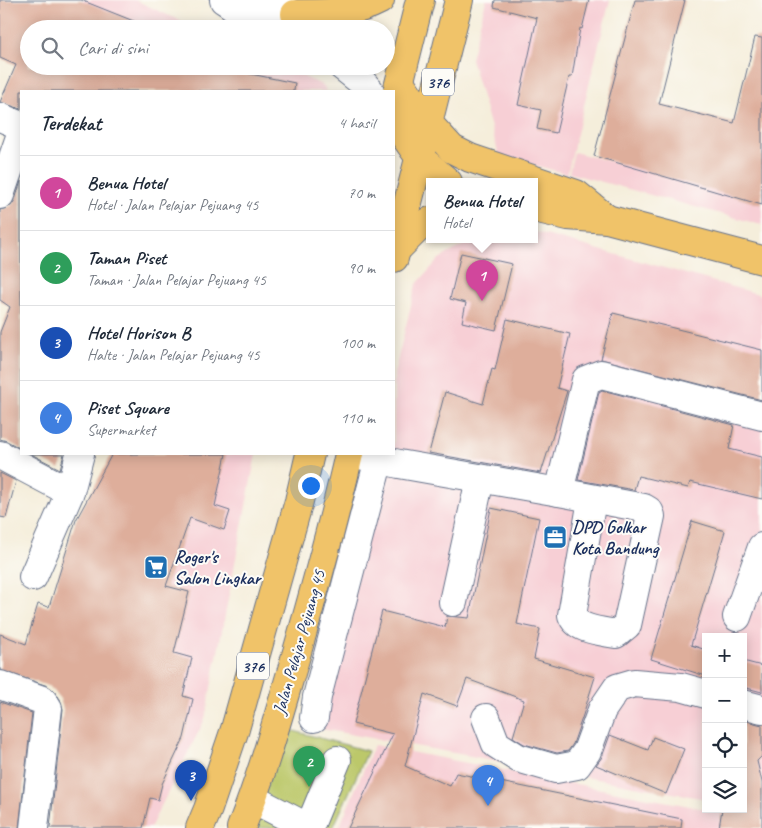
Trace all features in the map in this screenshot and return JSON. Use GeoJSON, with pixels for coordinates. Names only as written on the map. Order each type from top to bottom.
{"type":"FeatureCollection","features":[{"type":"Feature","properties":{"kind":"main road"},"geometry":{"type":"LineString","coordinates":[[295,14],[332,14],[366,8],[380,0]]}},
{"type":"Feature","properties":{"kind":"main road","name":"376"},"geometry":{"type":"LineString","coordinates":[[393,85],[420,0]]}},
{"type":"Feature","properties":{"kind":"main road","name":"376"},"geometry":{"type":"LineString","coordinates":[[395,250],[459,0]]}},
{"type":"Feature","properties":{"kind":"main road"},"geometry":{"type":"LineString","coordinates":[[393,85],[452,149],[470,158],[529,178]]}},
{"type":"Feature","properties":{"kind":"main road"},"geometry":{"type":"LineString","coordinates":[[395,122],[419,157],[443,178]]}},
{"type":"Feature","properties":{"kind":"main road"},"geometry":{"type":"LineString","coordinates":[[538,181],[576,194],[607,219]]}},
{"type":"Feature","properties":{"kind":"main road"},"geometry":{"type":"LineString","coordinates":[[538,209],[568,216],[607,219],[762,260]]}},
{"type":"Feature","properties":{"kind":"main road"},"geometry":{"type":"LineString","coordinates":[[395,253],[418,228],[426,223]]}},
{"type":"Feature","properties":{"kind":"main road","name":"376"},"geometry":{"type":"LineString","coordinates":[[200,828],[235,729],[310,455]]}},
{"type":"Feature","properties":{"kind":"main road","name":"Jalan Pelajar Pejuang 45"},"geometry":{"type":"LineString","coordinates":[[241,828],[253,799],[286,690],[336,511],[349,455]]}},
{"type":"Feature","properties":{"kind":"main road"},"geometry":{"type":"LineString","coordinates":[[298,501],[304,494],[312,490],[321,491],[329,495],[335,502],[336,511]]}},
{"type":"Feature","properties":{"kind":"street"},"geometry":{"type":"LineString","coordinates":[[226,1],[267,5],[308,20]]}},
{"type":"Feature","properties":{"kind":"street"},"geometry":{"type":"LineString","coordinates":[[226,1],[246,20]]}},
{"type":"Feature","properties":{"kind":"street"},"geometry":{"type":"LineString","coordinates":[[353,75],[369,90]]}},
{"type":"Feature","properties":{"kind":"street"},"geometry":{"type":"LineString","coordinates":[[0,117],[20,126]]}},
{"type":"Feature","properties":{"kind":"street"},"geometry":{"type":"LineString","coordinates":[[0,195],[20,137]]}},
{"type":"Feature","properties":{"kind":"street"},"geometry":{"type":"LineString","coordinates":[[558,492],[586,380],[593,376],[600,374],[762,416]]}},
{"type":"Feature","properties":{"kind":"street"},"geometry":{"type":"LineString","coordinates":[[33,577],[70,492],[80,455]]}},
{"type":"Feature","properties":{"kind":"street"},"geometry":{"type":"LineString","coordinates":[[0,456],[70,492]]}},
{"type":"Feature","properties":{"kind":"street"},"geometry":{"type":"LineString","coordinates":[[286,690],[316,708],[341,604],[367,456],[480,479],[644,508],[649,511],[651,516],[627,625],[616,634],[579,625],[572,615],[592,500]]}},
{"type":"Feature","properties":{"kind":"street"},"geometry":{"type":"LineString","coordinates":[[453,602],[480,479]]}},
{"type":"Feature","properties":{"kind":"street"},"geometry":{"type":"LineString","coordinates":[[737,617],[762,546]]}},
{"type":"Feature","properties":{"kind":"street"},"geometry":{"type":"LineString","coordinates":[[312,600],[341,604]]}},
{"type":"Feature","properties":{"kind":"street"},"geometry":{"type":"LineString","coordinates":[[486,718],[496,744],[518,758],[556,769],[577,765],[587,751],[602,710],[617,688],[634,683],[681,687],[702,693]]}},
{"type":"Feature","properties":{"kind":"street"},"geometry":{"type":"LineString","coordinates":[[0,685],[42,700],[48,708],[34,828]]}},
{"type":"Feature","properties":{"kind":"street"},"geometry":{"type":"LineString","coordinates":[[747,705],[762,709]]}},
{"type":"Feature","properties":{"kind":"street"},"geometry":{"type":"LineString","coordinates":[[253,799],[309,828],[337,760]]}},
{"type":"Feature","properties":{"kind":"shaded area"},"geometry":{"type":"Polygon","coordinates":[[[0,0],[135,0],[178,20],[20,20],[0,0]]]}},
{"type":"Feature","properties":{"kind":"shaded area"},"geometry":{"type":"Polygon","coordinates":[[[486,0],[610,0],[567,174],[499,155],[471,59],[486,0]]]}},
{"type":"Feature","properties":{"kind":"shaded area"},"geometry":{"type":"Polygon","coordinates":[[[62,75],[300,75],[324,86],[326,90],[98,90],[62,75]]]}},
{"type":"Feature","properties":{"kind":"shaded area"},"geometry":{"type":"Polygon","coordinates":[[[574,152],[762,201],[762,225],[569,173],[574,152]]]}},
{"type":"Feature","properties":{"kind":"shaded area"},"geometry":{"type":"Polygon","coordinates":[[[538,233],[762,295],[762,809],[747,807],[747,633],[702,633],[702,798],[305,726],[395,455],[395,370],[416,285],[439,259],[467,243],[538,243],[538,233]]]}},
{"type":"Feature","properties":{"kind":"shaded area"},"geometry":{"type":"Polygon","coordinates":[[[159,455],[256,455],[205,719],[150,828],[95,828],[136,537],[159,455]]]}},
{"type":"Feature","properties":{"kind":"shaded area"},"geometry":{"type":"Polygon","coordinates":[[[374,745],[702,808],[702,813],[726,813],[762,820],[762,828],[339,828],[374,745]]]}},
{"type":"Feature","properties":{"kind":"green space"},"geometry":{"type":"Polygon","coordinates":[[[283,728],[368,751],[333,828],[255,828],[283,728]]]}},
{"type":"Feature","properties":{"kind":"building"},"geometry":{"type":"Polygon","coordinates":[[[0,0],[81,0],[131,20],[20,20],[20,75],[256,75],[295,83],[294,90],[20,90],[20,109],[0,102],[16,65],[0,58],[0,0]]]}},
{"type":"Feature","properties":{"kind":"building"},"geometry":{"type":"Polygon","coordinates":[[[495,0],[589,0],[582,29],[580,28],[572,77],[569,77],[556,133],[537,129],[541,110],[518,105],[537,18],[494,7],[495,0]]]}},
{"type":"Feature","properties":{"kind":"building"},"geometry":{"type":"Polygon","coordinates":[[[635,0],[685,0],[659,104],[734,123],[755,37],[762,38],[762,205],[594,156],[635,0]]]}},
{"type":"Feature","properties":{"kind":"building"},"geometry":{"type":"Polygon","coordinates":[[[20,184],[20,448],[0,439],[0,332],[10,307],[0,300],[0,210],[11,206],[20,184]]]}},
{"type":"Feature","properties":{"kind":"building"},"geometry":{"type":"Polygon","coordinates":[[[461,253],[512,264],[496,330],[462,322],[466,303],[450,299],[461,253]]]}},
{"type":"Feature","properties":{"kind":"building"},"geometry":{"type":"Polygon","coordinates":[[[613,313],[762,350],[762,400],[601,359],[613,313]]]}},
{"type":"Feature","properties":{"kind":"building"},"geometry":{"type":"Polygon","coordinates":[[[507,319],[570,334],[557,388],[567,391],[541,473],[429,453],[445,392],[483,404],[492,369],[495,370],[507,319]]]}},
{"type":"Feature","properties":{"kind":"building"},"geometry":{"type":"Polygon","coordinates":[[[602,390],[734,425],[729,449],[762,457],[762,499],[690,482],[688,488],[638,476],[634,490],[578,480],[599,392],[602,390]]]}},
{"type":"Feature","properties":{"kind":"building"},"geometry":{"type":"Polygon","coordinates":[[[33,455],[64,455],[60,469],[33,455]]]}},
{"type":"Feature","properties":{"kind":"building"},"geometry":{"type":"Polygon","coordinates":[[[111,455],[226,455],[215,506],[230,511],[224,530],[190,518],[166,586],[189,592],[174,653],[192,658],[183,696],[193,699],[184,738],[162,784],[158,800],[150,798],[143,828],[50,828],[63,709],[60,699],[48,686],[0,670],[0,634],[26,644],[38,604],[49,607],[76,520],[111,455]]]}},
{"type":"Feature","properties":{"kind":"building"},"geometry":{"type":"Polygon","coordinates":[[[0,473],[16,481],[6,518],[0,517],[0,473]]]}},
{"type":"Feature","properties":{"kind":"building"},"geometry":{"type":"Polygon","coordinates":[[[491,508],[539,518],[517,624],[540,629],[534,659],[595,677],[583,715],[573,744],[568,751],[557,753],[524,744],[513,737],[524,700],[467,679],[457,706],[424,694],[405,766],[450,786],[456,773],[682,819],[681,828],[348,828],[393,734],[353,724],[382,611],[445,627],[447,616],[469,618],[491,508]]]}},
{"type":"Feature","properties":{"kind":"building"},"geometry":{"type":"Polygon","coordinates":[[[692,521],[725,531],[691,645],[702,649],[702,675],[651,659],[692,521]]]}},
{"type":"Feature","properties":{"kind":"building"},"geometry":{"type":"Polygon","coordinates":[[[747,662],[762,666],[762,692],[747,688],[747,662]]]}},
{"type":"Feature","properties":{"kind":"building"},"geometry":{"type":"Polygon","coordinates":[[[0,702],[32,713],[19,828],[0,828],[0,702]]]}},
{"type":"Feature","properties":{"kind":"building"},"geometry":{"type":"Polygon","coordinates":[[[747,721],[762,725],[762,756],[757,761],[762,782],[762,828],[719,828],[721,813],[747,813],[747,721]]]}},
{"type":"Feature","properties":{"kind":"building"},"geometry":{"type":"Polygon","coordinates":[[[610,735],[648,750],[653,737],[684,749],[666,794],[596,765],[602,757],[610,735]]]}},
{"type":"Feature","properties":{"kind":"place","name":"Benua Hotel"},"geometry":{"type":"Point","coordinates":[482,301]}},
{"type":"Feature","properties":{"kind":"place","name":"DPD Golkar Kota Bandung"},"geometry":{"type":"Point","coordinates":[555,537]}},
{"type":"Feature","properties":{"kind":"place","name":"Roger's Salon Lingkar"},"geometry":{"type":"Point","coordinates":[156,567]}},
{"type":"Feature","properties":{"kind":"place","name":"Taman Piset"},"geometry":{"type":"Point","coordinates":[309,787]}},
{"type":"Feature","properties":{"kind":"place","name":"Hotel Horison B"},"geometry":{"type":"Point","coordinates":[191,801]}},
{"type":"Feature","properties":{"kind":"place","name":"Piset Square"},"geometry":{"type":"Point","coordinates":[488,806]}}]}
